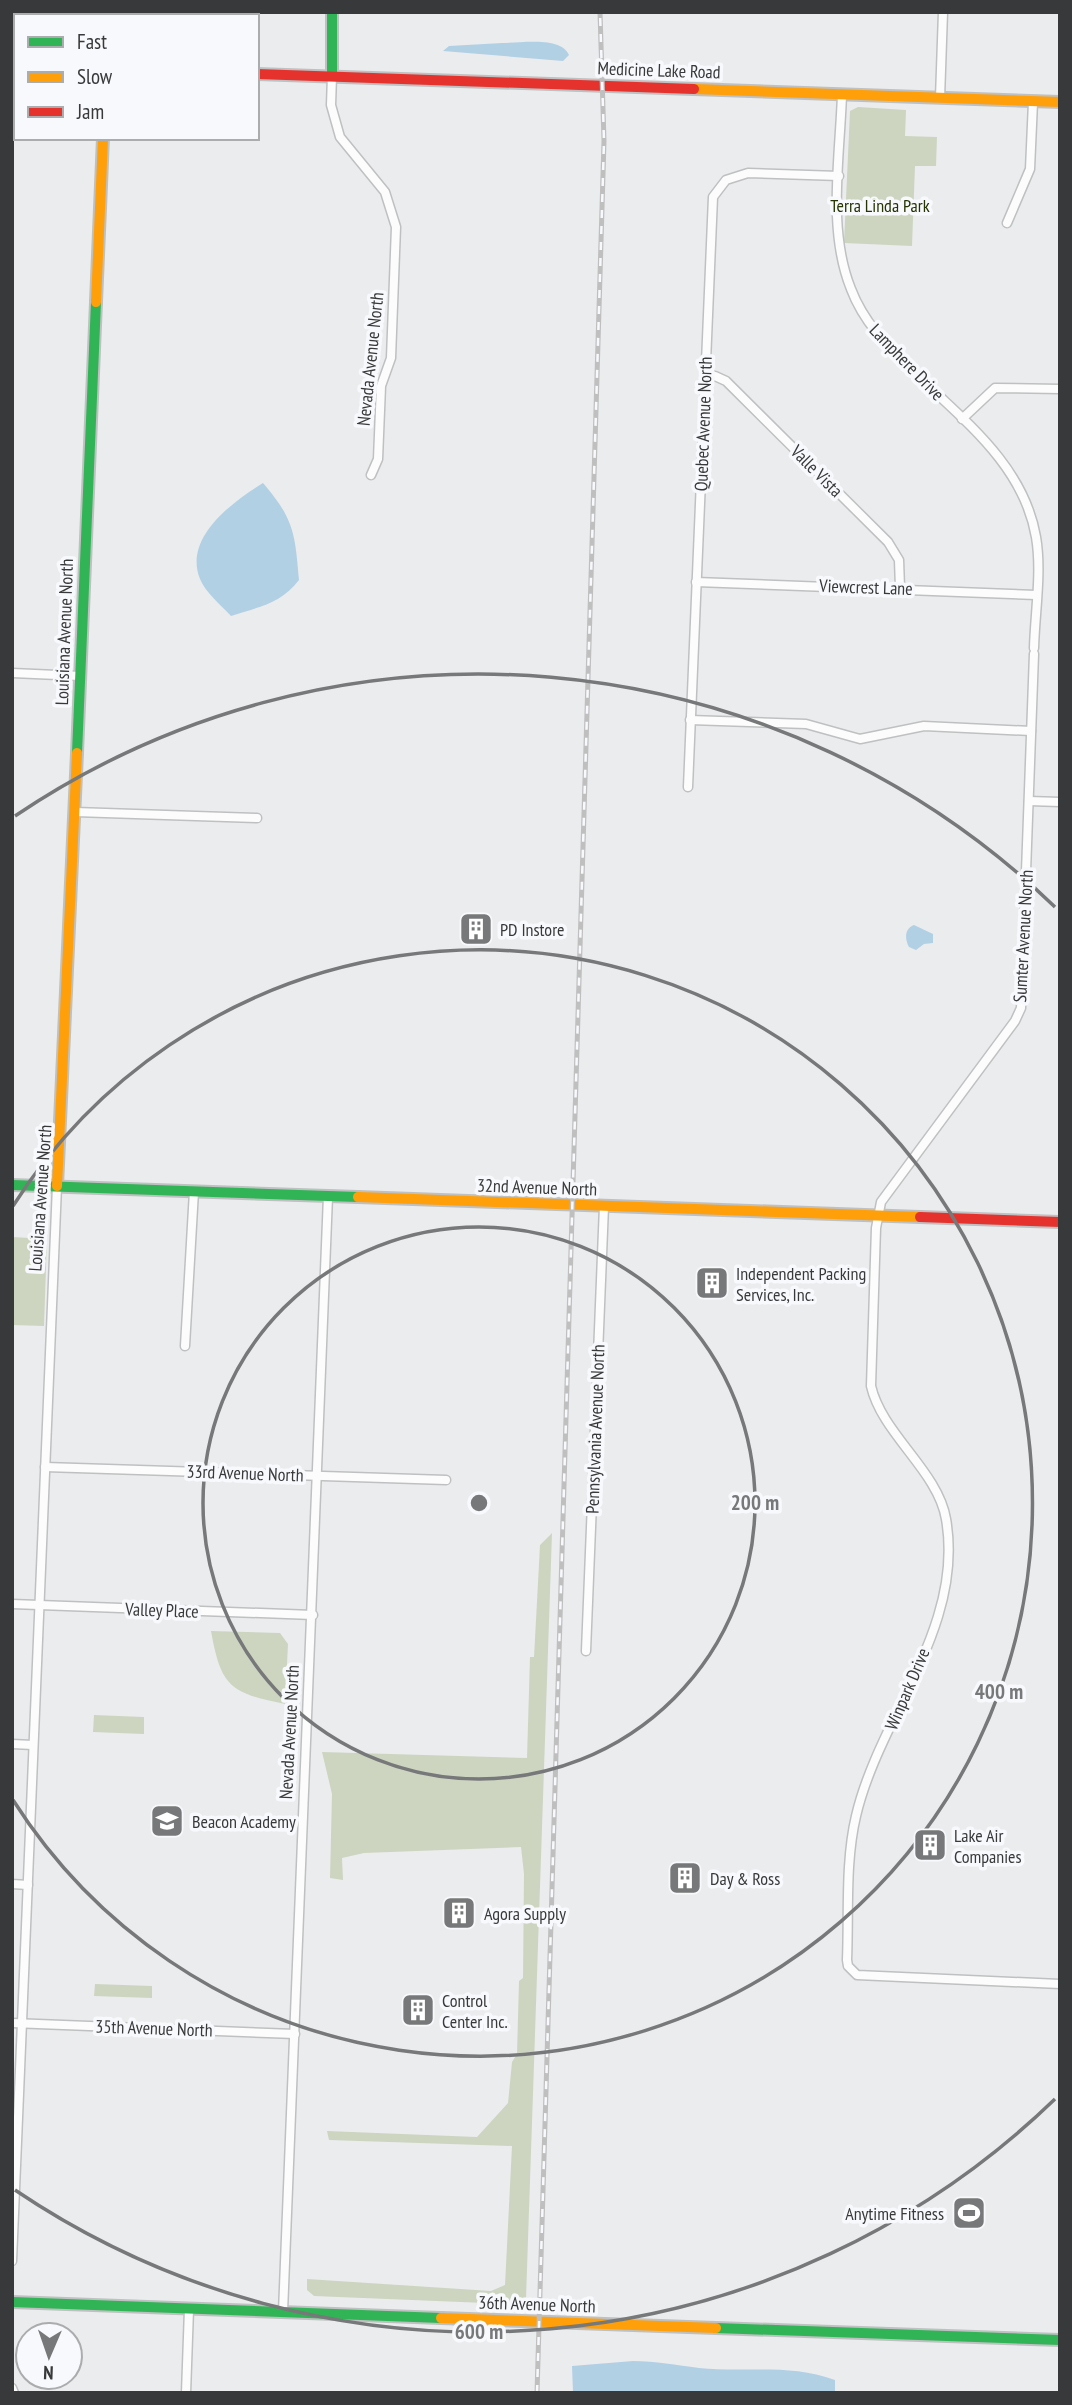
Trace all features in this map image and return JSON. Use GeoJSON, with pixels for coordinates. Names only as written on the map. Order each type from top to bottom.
{"type":"FeatureCollection","features":[{"type":"Feature","properties":{"kind":"street","name":"Nevada Avenue North"},"geometry":{"type":"LineString","coordinates":[[332,12],[331,105],[340,137],[385,192],[396,227],[391,358],[382,386],[378,459],[370,475]]}},
{"type":"Feature","properties":{"kind":"street"},"geometry":{"type":"LineString","coordinates":[[940,98],[943,12]]}},
{"type":"Feature","properties":{"kind":"street","name":"Medicine Lake Road"},"geometry":{"type":"LineString","coordinates":[[259,74],[1060,102]]}},
{"type":"Feature","properties":{"kind":"street","name":"Lamphere Drive"},"geometry":{"type":"LineString","coordinates":[[842,94],[839,245],[843,265],[860,309],[878,336],[962,419]]}},
{"type":"Feature","properties":{"kind":"street"},"geometry":{"type":"LineString","coordinates":[[1007,223],[1030,169],[1033,102]]}},
{"type":"Feature","properties":{"kind":"street","name":"Louisiana Avenue North"},"geometry":{"type":"LineString","coordinates":[[12,2261],[14,2162],[23,2024],[103,140]]}},
{"type":"Feature","properties":{"kind":"street","name":"Quebec Avenue North"},"geometry":{"type":"LineString","coordinates":[[688,787],[710,210],[719,187],[737,175],[748,173],[839,176]]}},
{"type":"Feature","properties":{"kind":"street","name":"Valle Vista"},"geometry":{"type":"LineString","coordinates":[[705,376],[715,376],[726,382],[888,542],[899,560],[900,589]]}},
{"type":"Feature","properties":{"kind":"street"},"geometry":{"type":"LineString","coordinates":[[962,419],[995,388],[1060,389]]}},
{"type":"Feature","properties":{"kind":"street","name":"Sumter Avenue North"},"geometry":{"type":"LineString","coordinates":[[878,1216],[881,1202],[1015,1021],[1021,1008],[1036,537],[1020,487],[1006,465],[962,419]]}},
{"type":"Feature","properties":{"kind":"street","name":"Viewcrest Lane"},"geometry":{"type":"LineString","coordinates":[[696,582],[1036,595]]}},
{"type":"Feature","properties":{"kind":"street"},"geometry":{"type":"LineString","coordinates":[[12,673],[80,676]]}},
{"type":"Feature","properties":{"kind":"street"},"geometry":{"type":"LineString","coordinates":[[691,720],[806,724],[860,738],[924,726],[1031,731]]}},
{"type":"Feature","properties":{"kind":"street"},"geometry":{"type":"LineString","coordinates":[[1029,801],[1060,802]]}},
{"type":"Feature","properties":{"kind":"street"},"geometry":{"type":"LineString","coordinates":[[75,812],[257,818]]}},
{"type":"Feature","properties":{"kind":"street","name":"32nd Avenue North"},"geometry":{"type":"LineString","coordinates":[[12,1185],[1060,1222]]}},
{"type":"Feature","properties":{"kind":"street"},"geometry":{"type":"LineString","coordinates":[[185,1346],[194,1191]]}},
{"type":"Feature","properties":{"kind":"street","name":"Nevada Avenue North"},"geometry":{"type":"LineString","coordinates":[[283,2312],[328,1196]]}},
{"type":"Feature","properties":{"kind":"street","name":"Pennsylvania Avenue North"},"geometry":{"type":"LineString","coordinates":[[586,1651],[604,1206]]}},
{"type":"Feature","properties":{"kind":"street","name":"Winpark Drive"},"geometry":{"type":"LineString","coordinates":[[878,1216],[871,1386],[879,1408],[943,1507],[948,1531],[946,1593],[856,1816],[848,1966],[857,1975],[1060,1984]]}},
{"type":"Feature","properties":{"kind":"street","name":"33rd Avenue North"},"geometry":{"type":"LineString","coordinates":[[45,1467],[446,1480]]}},
{"type":"Feature","properties":{"kind":"street","name":"Valley Place"},"geometry":{"type":"LineString","coordinates":[[12,1604],[313,1615]]}},
{"type":"Feature","properties":{"kind":"street"},"geometry":{"type":"LineString","coordinates":[[12,1744],[33,1745]]}},
{"type":"Feature","properties":{"kind":"street"},"geometry":{"type":"LineString","coordinates":[[12,1884],[28,1885]]}},
{"type":"Feature","properties":{"kind":"street","name":"35th Avenue North"},"geometry":{"type":"LineString","coordinates":[[12,2023],[295,2034]]}},
{"type":"Feature","properties":{"kind":"street","name":"36th Avenue North"},"geometry":{"type":"LineString","coordinates":[[12,2302],[1060,2340]]}},
{"type":"Feature","properties":{"kind":"street"},"geometry":{"type":"LineString","coordinates":[[186,2393],[189,2309]]}},
{"type":"Feature","properties":{"kind":"green space","name":"Terra Linda Park"},"geometry":{"type":"Polygon","coordinates":[[[858,107],[906,110],[905,136],[937,137],[936,166],[915,166],[912,246],[844,243],[850,111],[858,107]]]}},
{"type":"Feature","properties":{"kind":"green space"},"geometry":{"type":"Polygon","coordinates":[[[12,1237],[47,1239],[44,1326],[12,1325],[12,1237]]]}},
{"type":"Feature","properties":{"kind":"green space"},"geometry":{"type":"Polygon","coordinates":[[[552,1533],[526,2299],[512,2304],[314,2296],[307,2290],[307,2279],[491,2291],[505,2285],[512,2146],[329,2140],[327,2131],[477,2137],[508,2103],[512,2062],[517,2054],[519,1981],[523,1978],[524,1874],[521,1847],[364,1853],[342,1858],[343,1880],[330,1878],[332,1794],[322,1752],[527,1758],[530,1657],[534,1657],[540,1545],[552,1533]]]}},
{"type":"Feature","properties":{"kind":"green space"},"geometry":{"type":"Polygon","coordinates":[[[211,1631],[280,1633],[288,1644],[285,1704],[252,1696],[231,1684],[219,1664],[211,1631]]]}},
{"type":"Feature","properties":{"kind":"green space"},"geometry":{"type":"Polygon","coordinates":[[[94,1715],[144,1717],[144,1734],[93,1732],[94,1715]]]}},
{"type":"Feature","properties":{"kind":"green space"},"geometry":{"type":"Polygon","coordinates":[[[95,1984],[152,1986],[152,1998],[94,1996],[95,1984]]]}},
{"type":"Feature","properties":{"kind":"water"},"geometry":{"type":"Polygon","coordinates":[[[529,42],[558,45],[569,55],[563,61],[443,51],[449,46],[529,42]]]}},
{"type":"Feature","properties":{"kind":"water"},"geometry":{"type":"Polygon","coordinates":[[[263,483],[281,507],[291,527],[299,580],[277,600],[231,616],[202,584],[197,564],[199,549],[214,522],[263,483]]]}},
{"type":"Feature","properties":{"kind":"water"},"geometry":{"type":"Polygon","coordinates":[[[914,925],[933,934],[933,943],[924,944],[916,950],[909,947],[906,934],[914,925]]]}},
{"type":"Feature","properties":{"kind":"water"},"geometry":{"type":"Polygon","coordinates":[[[633,2361],[699,2368],[801,2372],[835,2380],[835,2391],[573,2393],[572,2366],[633,2361]]]}},
{"type":"Feature","properties":{"kind":"railway"},"geometry":{"type":"LineString","coordinates":[[537,2393],[604,141],[600,12]]}},
{"type":"Feature","properties":{"kind":"traffic: fast"},"geometry":{"type":"LineString","coordinates":[[332,12],[332,76]]}},
{"type":"Feature","properties":{"kind":"traffic: fast"},"geometry":{"type":"LineString","coordinates":[[77,753],[96,302]]}},
{"type":"Feature","properties":{"kind":"traffic: fast"},"geometry":{"type":"LineString","coordinates":[[12,1185],[358,1197]]}},
{"type":"Feature","properties":{"kind":"traffic: fast"},"geometry":{"type":"LineString","coordinates":[[12,2302],[441,2318]]}},
{"type":"Feature","properties":{"kind":"traffic: fast"},"geometry":{"type":"LineString","coordinates":[[716,2328],[1060,2340]]}},
{"type":"Feature","properties":{"kind":"traffic: slow"},"geometry":{"type":"LineString","coordinates":[[694,89],[1060,102]]}},
{"type":"Feature","properties":{"kind":"traffic: slow"},"geometry":{"type":"LineString","coordinates":[[96,302],[103,140]]}},
{"type":"Feature","properties":{"kind":"traffic: slow"},"geometry":{"type":"LineString","coordinates":[[57,1186],[77,753]]}},
{"type":"Feature","properties":{"kind":"traffic: slow"},"geometry":{"type":"LineString","coordinates":[[358,1197],[920,1217]]}},
{"type":"Feature","properties":{"kind":"traffic: slow"},"geometry":{"type":"LineString","coordinates":[[441,2318],[716,2328]]}},
{"type":"Feature","properties":{"kind":"traffic: jam"},"geometry":{"type":"LineString","coordinates":[[259,74],[694,89]]}},
{"type":"Feature","properties":{"kind":"traffic: jam"},"geometry":{"type":"LineString","coordinates":[[920,1217],[1060,1222]]}},
{"type":"Feature","properties":{"kind":"place","name":"PD Instore"},"geometry":{"type":"Point","coordinates":[476,929]}},
{"type":"Feature","properties":{"kind":"place","name":"Independent Packing Services, Inc."},"geometry":{"type":"Point","coordinates":[712,1283]}},
{"type":"Feature","properties":{"kind":"place","name":"Beacon Academy"},"geometry":{"type":"Point","coordinates":[167,1821]}},
{"type":"Feature","properties":{"kind":"place","name":"Lake Air Companies"},"geometry":{"type":"Point","coordinates":[930,1845]}},
{"type":"Feature","properties":{"kind":"place","name":"Day & Ross"},"geometry":{"type":"Point","coordinates":[685,1878]}},
{"type":"Feature","properties":{"kind":"place","name":"Agora Supply"},"geometry":{"type":"Point","coordinates":[459,1913]}},
{"type":"Feature","properties":{"kind":"place","name":"Control Center Inc."},"geometry":{"type":"Point","coordinates":[418,2010]}},
{"type":"Feature","properties":{"kind":"place","name":"Anytime Fitness"},"geometry":{"type":"Point","coordinates":[969,2213]}}]}
